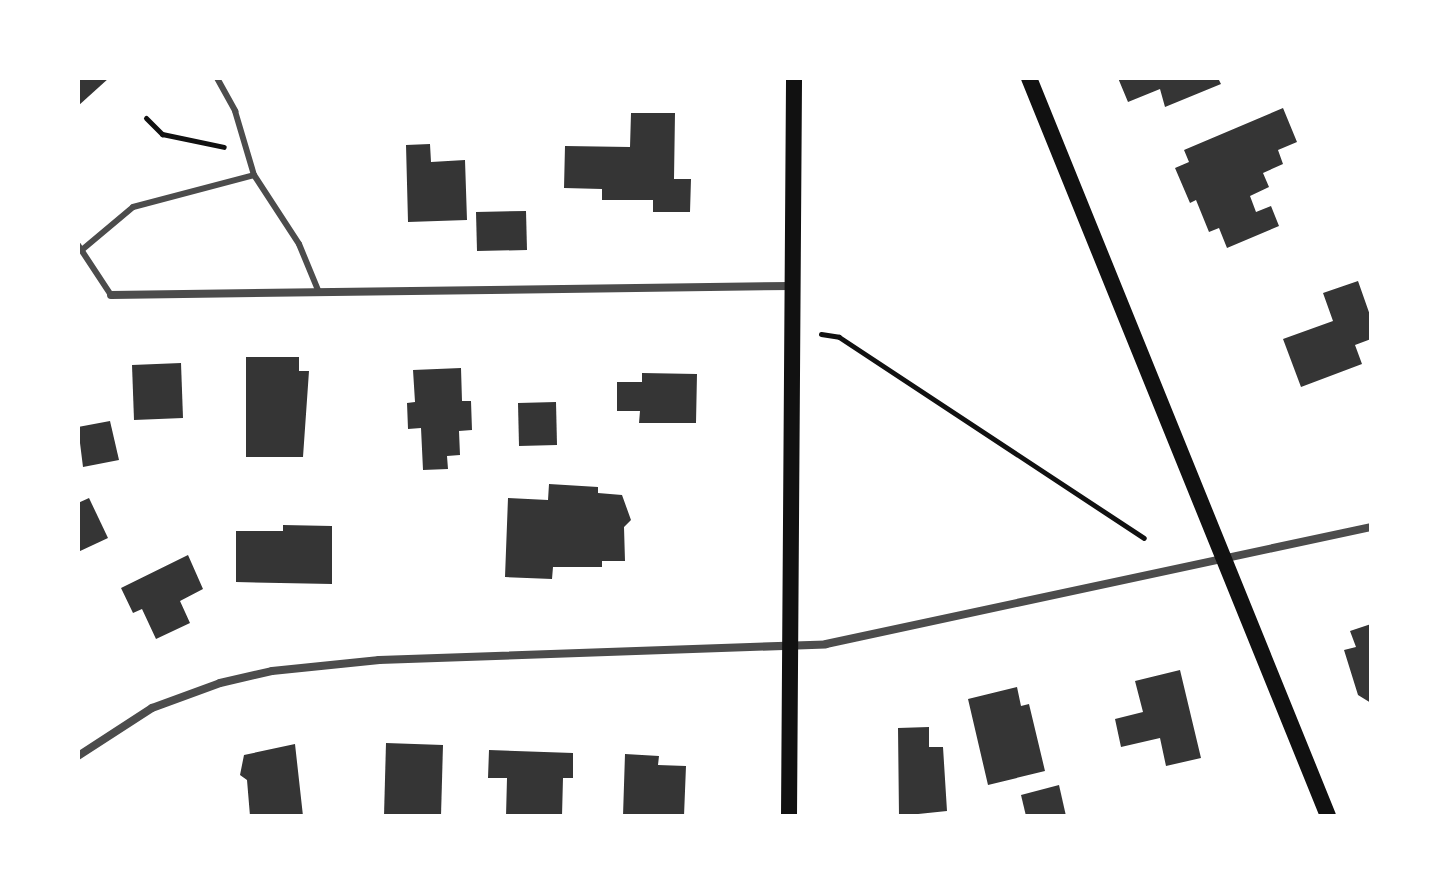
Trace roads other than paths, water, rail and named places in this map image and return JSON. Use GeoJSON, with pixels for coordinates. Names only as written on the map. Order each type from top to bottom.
{"type":"FeatureCollection","features":[{"type":"Feature","properties":{"kind":"main road"},"geometry":{"type":"LineString","coordinates":[[789,816],[794,78]]}},
{"type":"Feature","properties":{"kind":"main road"},"geometry":{"type":"LineString","coordinates":[[1029,78],[1328,816]]}},
{"type":"Feature","properties":{"kind":"street"},"geometry":{"type":"LineString","coordinates":[[111,295],[792,286]]}},
{"type":"Feature","properties":{"kind":"street"},"geometry":{"type":"LineString","coordinates":[[78,756],[152,708],[220,683],[272,671],[379,660],[789,648],[861,639],[1371,527]]}},
{"type":"Feature","properties":{"kind":"lane"},"geometry":{"type":"LineString","coordinates":[[217,78],[235,111],[254,175],[299,244],[318,290]]}},
{"type":"Feature","properties":{"kind":"lane"},"geometry":{"type":"LineString","coordinates":[[111,295],[80,247],[133,207],[254,175]]}}]}
